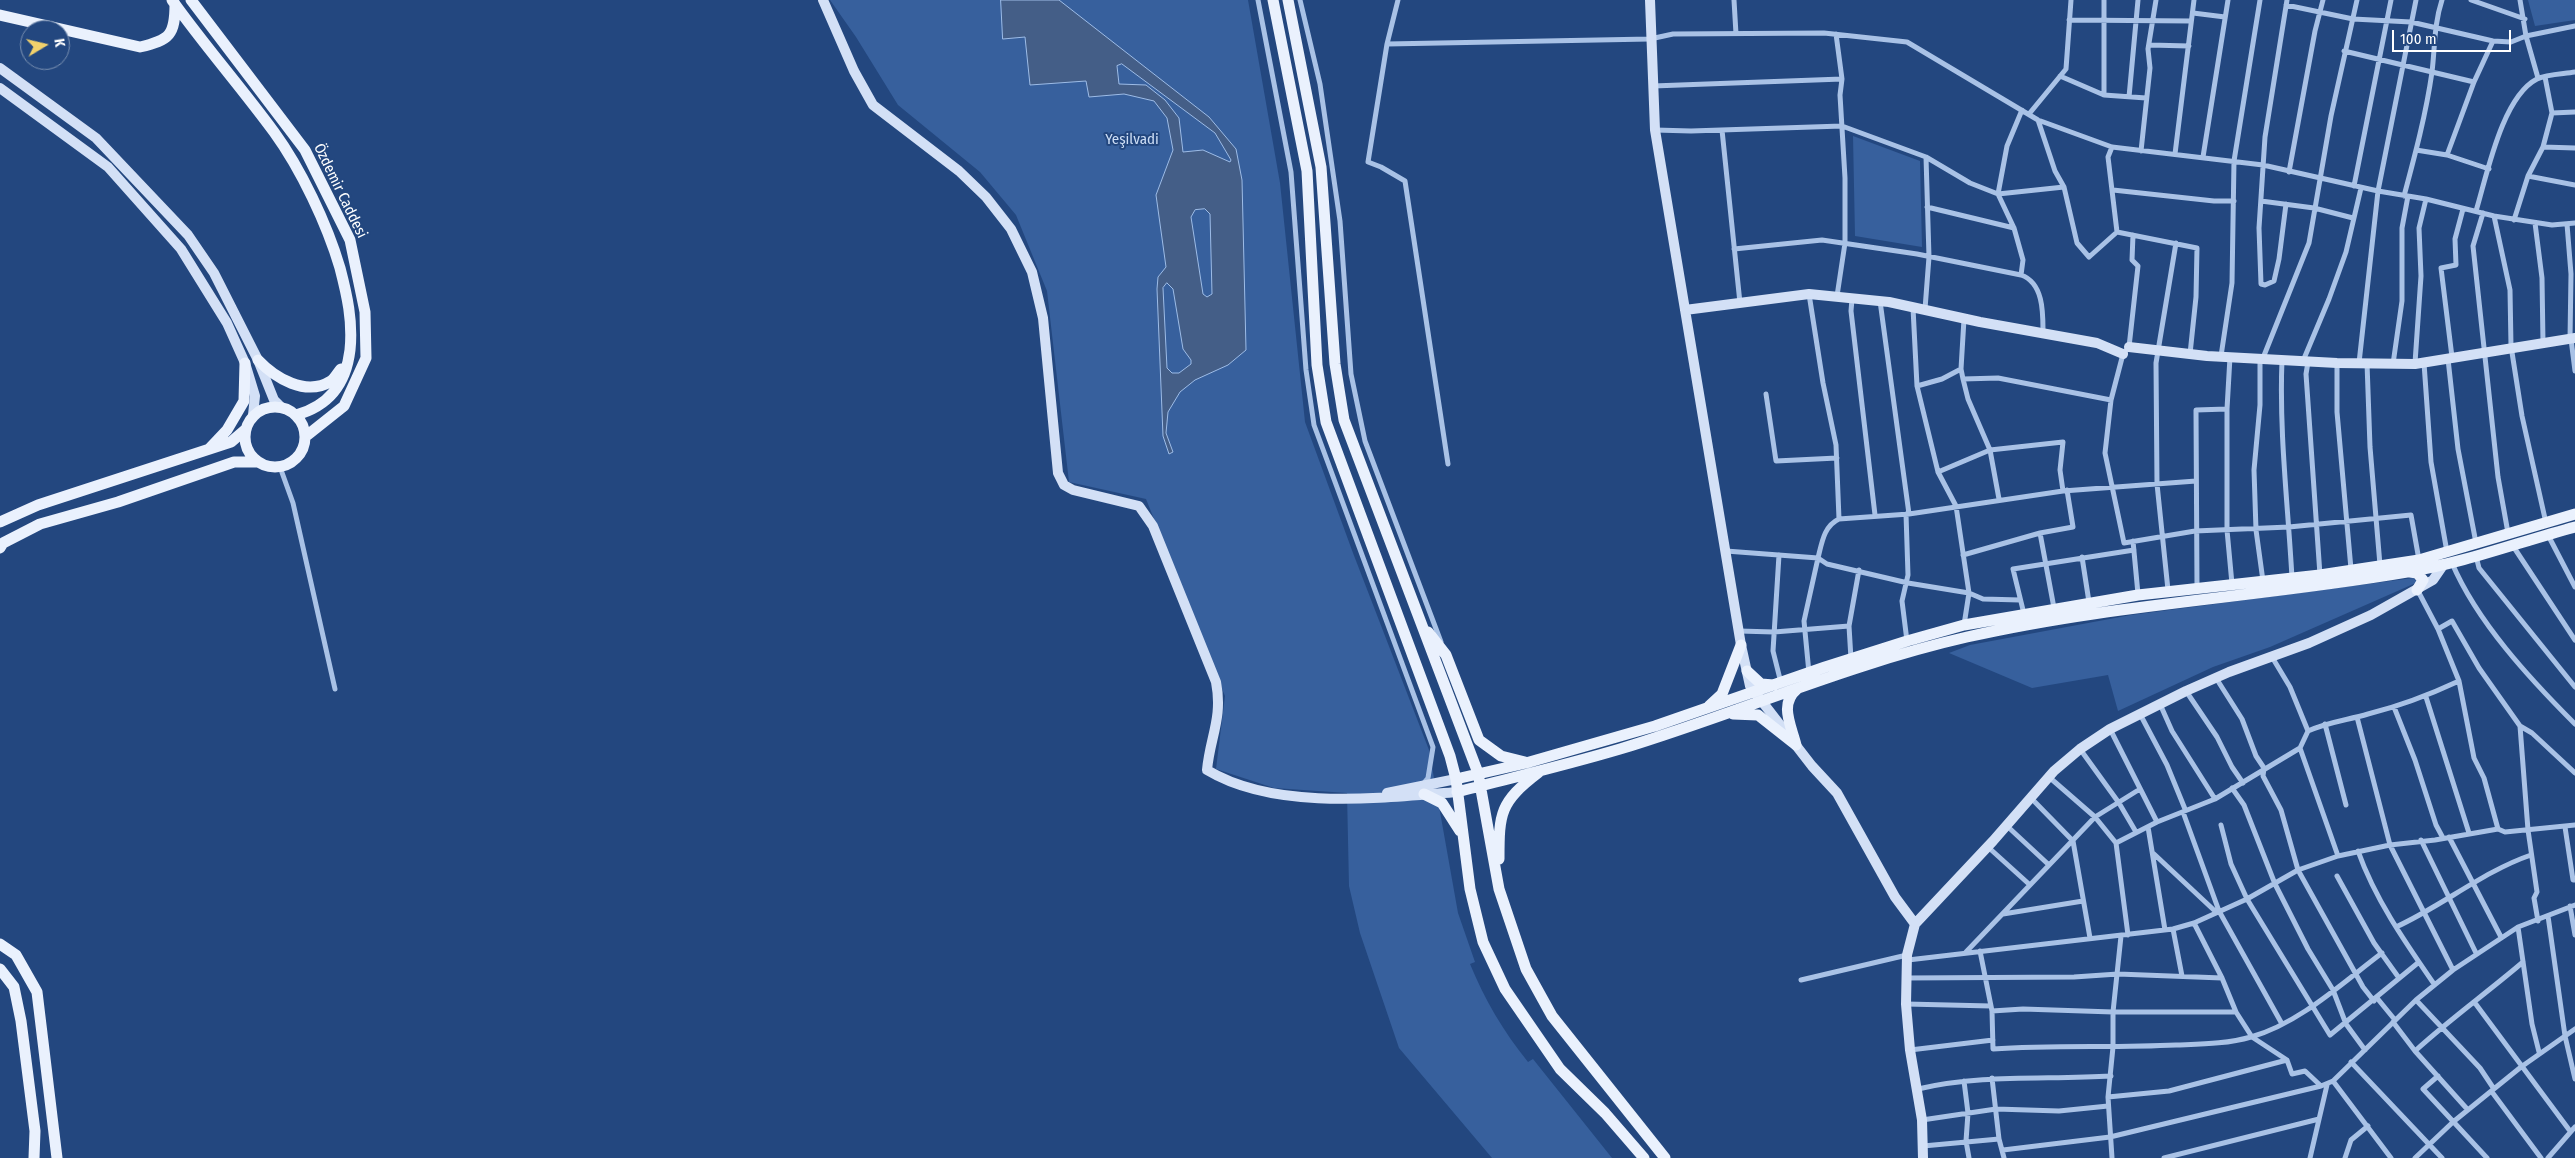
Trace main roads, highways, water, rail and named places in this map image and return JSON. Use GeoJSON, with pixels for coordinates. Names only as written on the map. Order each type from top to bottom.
{"type":"FeatureCollection","features":[{"type":"Feature","properties":{"kind":"main road"},"geometry":{"type":"LineString","coordinates":[[1273,0],[1307,171],[1317,365],[1326,422],[1450,756],[1458,792],[1470,889],[1483,942],[1505,988],[1560,1069],[1605,1113],[1644,1158]]}},
{"type":"Feature","properties":{"kind":"main road"},"geometry":{"type":"LineString","coordinates":[[1288,0],[1321,167],[1335,364],[1344,420],[1478,773],[1499,888],[1526,969],[1552,1016],[1665,1158]]}},
{"type":"Feature","properties":{"kind":"main road"},"geometry":{"type":"LineString","coordinates":[[0,15],[140,47],[161,42],[169,35],[175,26],[173,2]]}},
{"type":"Feature","properties":{"kind":"main road","name":"Özdemir Caddesi"},"geometry":{"type":"LineString","coordinates":[[173,2],[276,133],[320,212],[349,300],[351,338],[349,359],[344,375],[333,394],[314,410],[296,415]]}},
{"type":"Feature","properties":{"kind":"main road","name":"Özdemir Caddesi"},"geometry":{"type":"LineString","coordinates":[[197,3],[306,150],[350,240],[365,312],[366,358],[344,406],[305,437]]}},
{"type":"Feature","properties":{"kind":"main road"},"geometry":{"type":"LineString","coordinates":[[258,360],[272,375],[286,382],[313,387],[332,381],[349,359]]}},
{"type":"Feature","properties":{"kind":"main road"},"geometry":{"type":"LineString","coordinates":[[206,451],[228,430],[244,400],[245,363]]}},
{"type":"Feature","properties":{"kind":"main road"},"geometry":{"type":"LineString","coordinates":[[0,522],[38,505],[231,442],[245,430],[254,415],[263,408],[281,407],[296,415],[303,426],[305,437],[300,454],[291,462],[280,467],[268,467],[257,462],[234,462],[118,502],[40,524],[3,543],[0,548]]}},
{"type":"Feature","properties":{"kind":"main road"},"geometry":{"type":"LineString","coordinates":[[245,430],[246,448],[257,462]]}},
{"type":"Feature","properties":{"kind":"main road"},"geometry":{"type":"LineString","coordinates":[[1458,792],[1619,749],[1726,713],[1779,684],[1906,640],[2054,608],[2168,590],[2320,575],[2419,560],[2476,556],[2513,546],[2575,514]]}},
{"type":"Feature","properties":{"kind":"main road"},"geometry":{"type":"LineString","coordinates":[[1456,779],[1526,763],[1656,726],[1703,710],[1798,688],[1909,652],[2049,620],[2410,572],[2448,559],[2476,543],[2508,533],[2575,528]]}},
{"type":"Feature","properties":{"kind":"main road"},"geometry":{"type":"LineString","coordinates":[[2410,572],[2418,573],[2424,580],[2417,590]]}},
{"type":"Feature","properties":{"kind":"main road"},"geometry":{"type":"LineString","coordinates":[[1421,623],[1446,655],[1479,740],[1501,756],[1526,763]]}},
{"type":"Feature","properties":{"kind":"main road"},"geometry":{"type":"LineString","coordinates":[[1703,710],[1722,694],[1741,645]]}},
{"type":"Feature","properties":{"kind":"main road"},"geometry":{"type":"LineString","coordinates":[[1747,670],[1761,684],[1779,684]]}},
{"type":"Feature","properties":{"kind":"main road"},"geometry":{"type":"LineString","coordinates":[[1726,713],[1758,715],[1796,745],[1786,704],[1798,688]]}},
{"type":"Feature","properties":{"kind":"main road"},"geometry":{"type":"LineString","coordinates":[[1499,888],[1501,811],[1516,789],[1542,770]]}},
{"type":"Feature","properties":{"kind":"main road"},"geometry":{"type":"LineString","coordinates":[[1423,790],[1442,803],[1463,836]]}},
{"type":"Feature","properties":{"kind":"main road"},"geometry":{"type":"LineString","coordinates":[[0,944],[16,955],[37,992],[57,1158]]}},
{"type":"Feature","properties":{"kind":"main road"},"geometry":{"type":"LineString","coordinates":[[0,968],[14,987],[35,1131],[34,1158]]}},
{"type":"Feature","properties":{"kind":"park label","name":"Yeşilvadi"},"geometry":{"type":"Point","coordinates":[1132,140]}}]}
